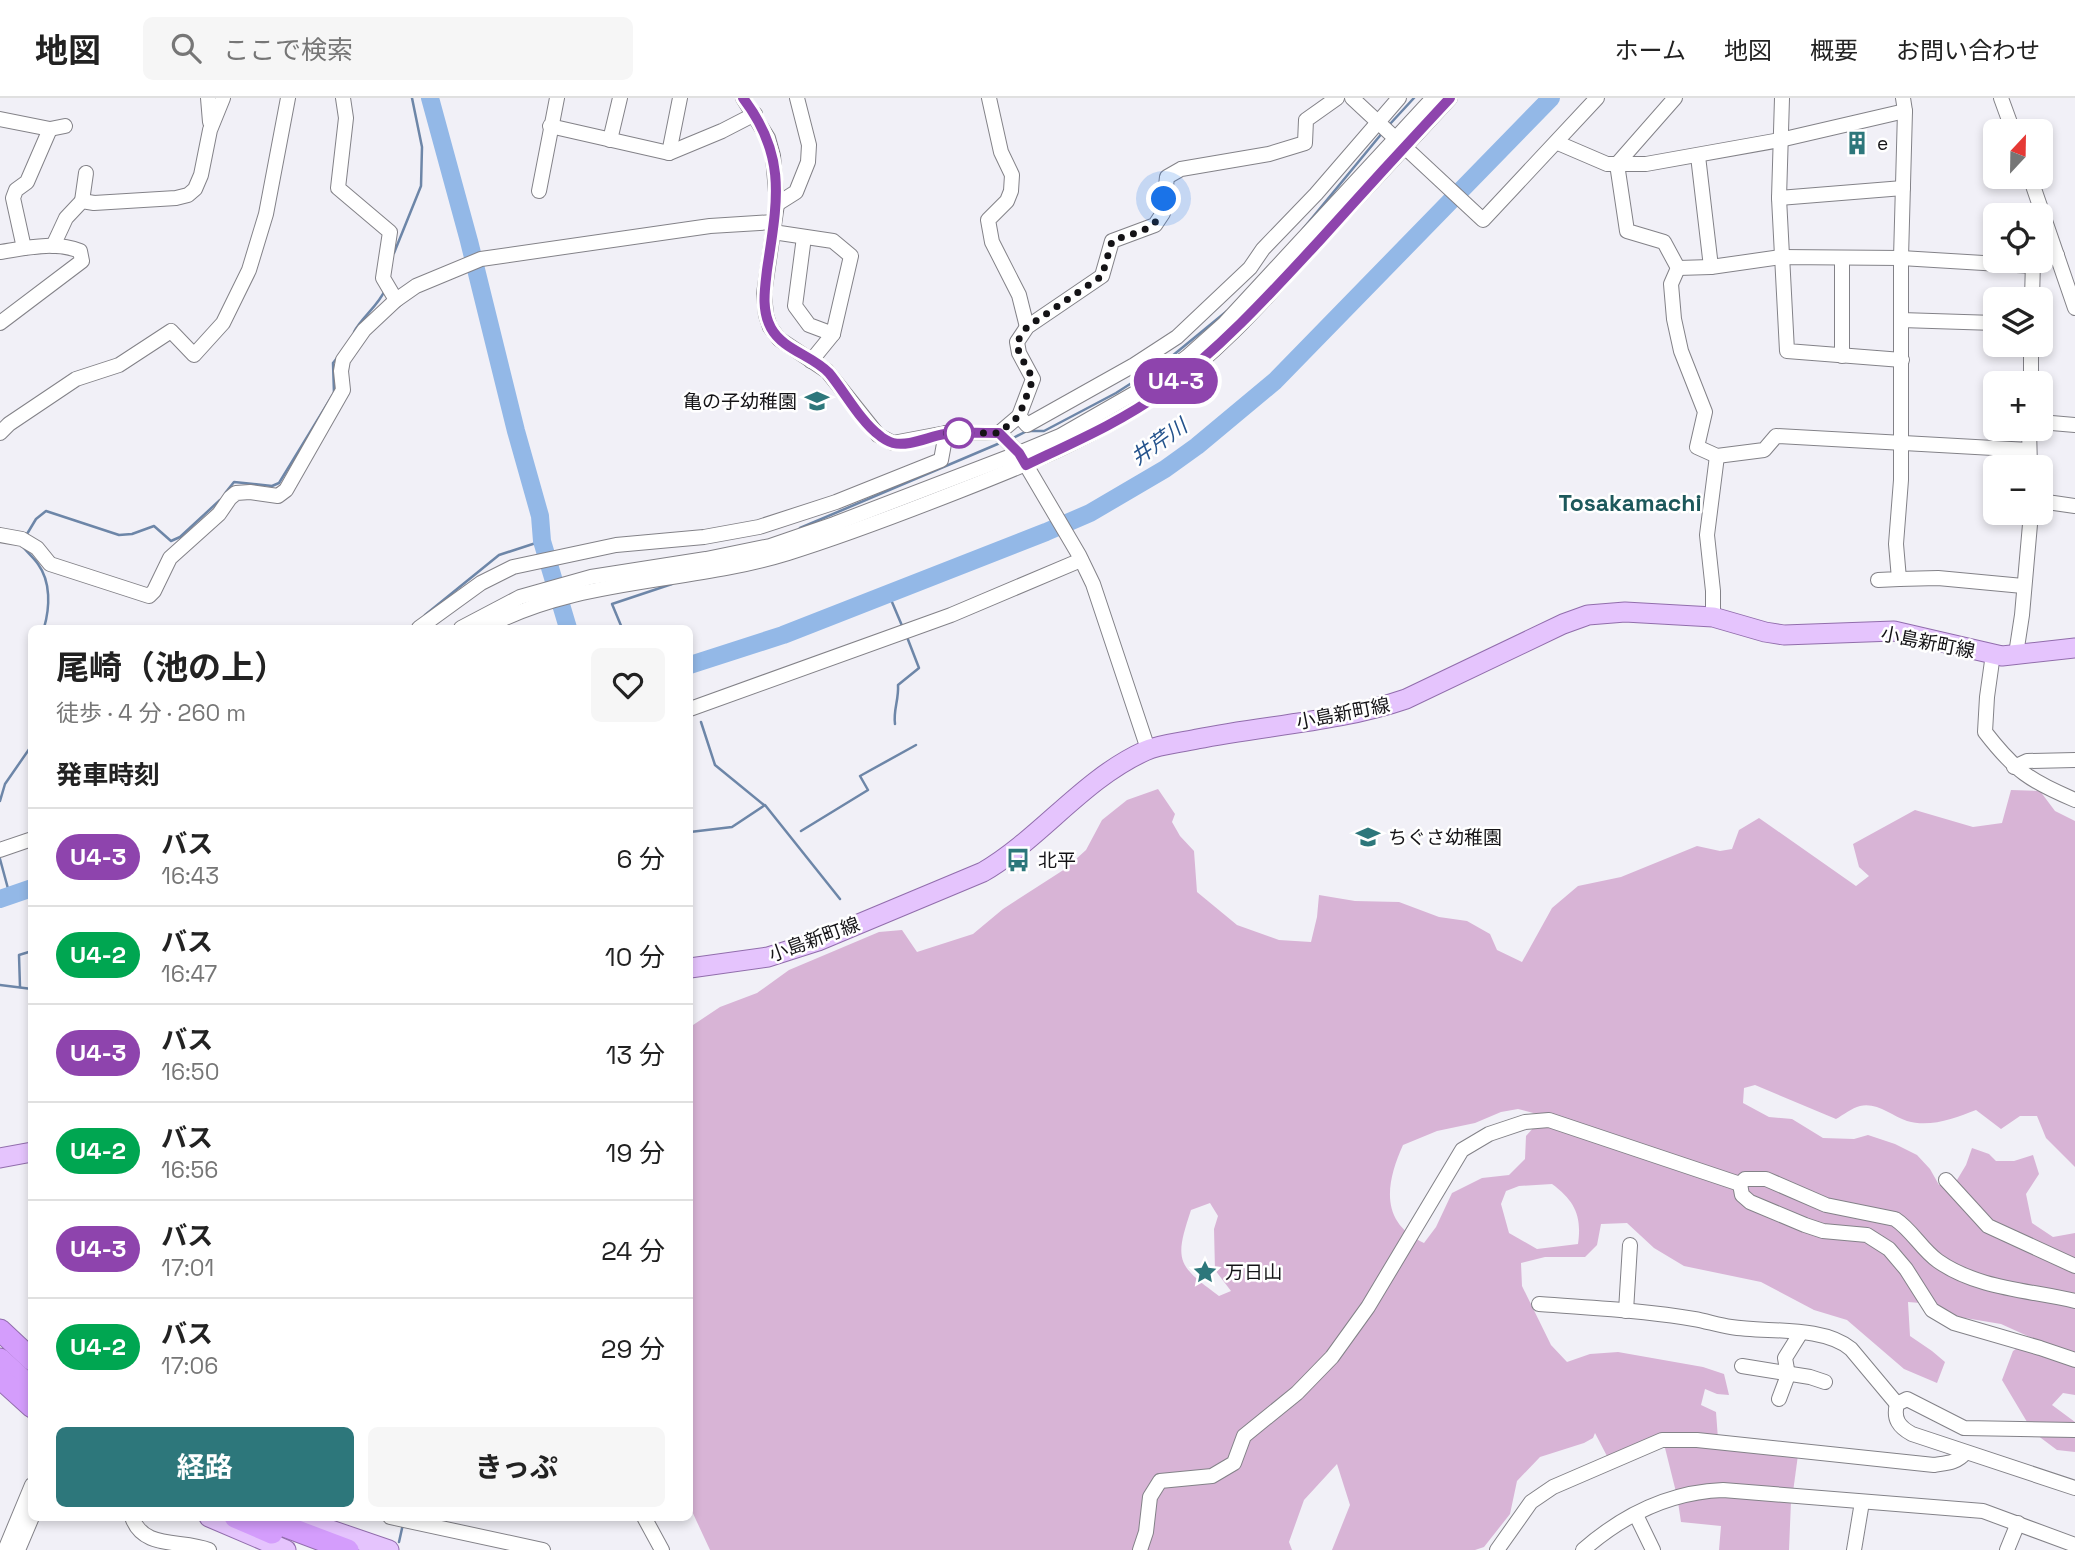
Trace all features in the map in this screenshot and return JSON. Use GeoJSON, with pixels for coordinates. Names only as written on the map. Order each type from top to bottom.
{"type":"FeatureCollection","features":[{"type":"Feature","properties":{"kind":"highway"},"geometry":{"type":"LineString","coordinates":[[0,1330],[28,1356]]}},
{"type":"Feature","properties":{"kind":"highway"},"geometry":{"type":"LineString","coordinates":[[0,1345],[28,1370]]}},
{"type":"Feature","properties":{"kind":"highway"},"geometry":{"type":"LineString","coordinates":[[0,1359],[28,1384]]}},
{"type":"Feature","properties":{"kind":"highway"},"geometry":{"type":"LineString","coordinates":[[0,1378],[28,1403]]}},
{"type":"Feature","properties":{"kind":"highway"},"geometry":{"type":"LineString","coordinates":[[245,1521],[317,1550]]}},
{"type":"Feature","properties":{"kind":"highway"},"geometry":{"type":"LineString","coordinates":[[271,1521],[348,1550]]}},
{"type":"Feature","properties":{"kind":"main road","name":"小島新町線"},"geometry":{"type":"LineString","coordinates":[[693,968],[768,957],[818,941],[983,872],[1007,858],[1107,772],[1148,749],[1243,730],[1339,717],[1380,708],[1406,699],[1563,624],[1588,615],[1625,612],[1713,617],[1784,635],[1894,631],[2002,656],[2075,648]]}},
{"type":"Feature","properties":{"kind":"main road"},"geometry":{"type":"LineString","coordinates":[[0,1158],[28,1153]]}},
{"type":"Feature","properties":{"kind":"main road"},"geometry":{"type":"LineString","coordinates":[[218,1521],[286,1550]]}},
{"type":"Feature","properties":{"kind":"main road"},"geometry":{"type":"LineString","coordinates":[[305,1521],[389,1550]]}},
{"type":"Feature","properties":{"kind":"street"},"geometry":{"type":"LineString","coordinates":[[208,98],[210,130]]}},
{"type":"Feature","properties":{"kind":"street"},"geometry":{"type":"LineString","coordinates":[[82,201],[94,203],[188,195],[195,189],[201,175],[210,130],[223,98]]}},
{"type":"Feature","properties":{"kind":"street"},"geometry":{"type":"LineString","coordinates":[[0,433],[9,424],[76,379],[119,365],[171,331],[194,355],[214,334],[223,323],[249,270],[266,214],[288,98]]}},
{"type":"Feature","properties":{"kind":"street"},"geometry":{"type":"LineString","coordinates":[[343,98],[346,118],[338,188],[390,232],[383,278],[396,300]]}},
{"type":"Feature","properties":{"kind":"street"},"geometry":{"type":"LineString","coordinates":[[539,191],[557,98]]}},
{"type":"Feature","properties":{"kind":"street"},"geometry":{"type":"LineString","coordinates":[[610,140],[620,98]]}},
{"type":"Feature","properties":{"kind":"street"},"geometry":{"type":"LineString","coordinates":[[668,153],[680,98]]}},
{"type":"Feature","properties":{"kind":"street"},"geometry":{"type":"LineString","coordinates":[[743,98],[768,138],[774,156],[777,204],[764,294],[770,327],[779,339],[827,371],[878,435],[893,443],[946,433],[999,433],[1019,416],[1033,379],[1019,353],[1017,342],[1027,327],[1102,276],[1112,241],[1156,225],[1163,213],[1167,177],[1181,169],[1269,154],[1305,144],[1306,120],[1337,98]]}},
{"type":"Feature","properties":{"kind":"street"},"geometry":{"type":"LineString","coordinates":[[777,204],[796,192],[808,162],[809,145],[797,98]]}},
{"type":"Feature","properties":{"kind":"street"},"geometry":{"type":"LineString","coordinates":[[989,98],[1001,152],[1012,175],[1007,201],[988,220],[992,242],[1020,295],[1027,327]]}},
{"type":"Feature","properties":{"kind":"street"},"geometry":{"type":"LineString","coordinates":[[1352,98],[1483,220],[1558,143],[1597,98]]}},
{"type":"Feature","properties":{"kind":"street"},"geometry":{"type":"LineString","coordinates":[[1019,416],[1027,425],[1134,365],[1177,337],[1250,268],[1263,249],[1316,194],[1399,98]]}},
{"type":"Feature","properties":{"kind":"street"},"geometry":{"type":"LineString","coordinates":[[1022,459],[1149,385],[1224,324],[1433,98]]}},
{"type":"Feature","properties":{"kind":"street"},"geometry":{"type":"LineString","coordinates":[[466,625],[496,608],[592,583],[770,546],[1085,437],[1161,393],[1196,365],[1261,304],[1396,139],[1450,98]]}},
{"type":"Feature","properties":{"kind":"street"},"geometry":{"type":"LineString","coordinates":[[1675,98],[1617,164],[1627,231],[1664,242],[1678,268]]}},
{"type":"Feature","properties":{"kind":"street"},"geometry":{"type":"LineString","coordinates":[[1782,98],[1779,198],[1787,351],[1902,360]]}},
{"type":"Feature","properties":{"kind":"street"},"geometry":{"type":"LineString","coordinates":[[2001,98],[2009,119]]}},
{"type":"Feature","properties":{"kind":"street"},"geometry":{"type":"LineString","coordinates":[[1558,143],[1607,164],[1646,164],[1780,140],[1904,105],[1902,443],[1896,544],[1899,579]]}},
{"type":"Feature","properties":{"kind":"street"},"geometry":{"type":"LineString","coordinates":[[550,126],[668,153],[755,114]]}},
{"type":"Feature","properties":{"kind":"street"},"geometry":{"type":"LineString","coordinates":[[0,119],[58,128],[27,182],[16,190],[13,198],[24,248]]}},
{"type":"Feature","properties":{"kind":"street"},"geometry":{"type":"LineString","coordinates":[[1698,156],[1711,267]]}},
{"type":"Feature","properties":{"kind":"street"},"geometry":{"type":"LineString","coordinates":[[53,246],[66,218],[82,201],[86,173]]}},
{"type":"Feature","properties":{"kind":"street"},"geometry":{"type":"LineString","coordinates":[[1779,198],[1903,188]]}},
{"type":"Feature","properties":{"kind":"street"},"geometry":{"type":"LineString","coordinates":[[0,535],[22,539],[37,548],[50,564],[149,596],[170,558],[219,514],[236,493],[278,496],[286,490],[343,390],[343,360],[364,330],[396,300],[416,286],[481,259],[710,226],[774,227],[804,237],[833,242],[851,256],[833,334],[811,361]]}},
{"type":"Feature","properties":{"kind":"street"},"geometry":{"type":"LineString","coordinates":[[804,237],[795,306],[809,325],[833,334]]}},
{"type":"Feature","properties":{"kind":"street"},"geometry":{"type":"LineString","coordinates":[[0,252],[24,248],[70,247],[80,251],[82,261],[0,323]]}},
{"type":"Feature","properties":{"kind":"street"},"geometry":{"type":"LineString","coordinates":[[2053,247],[2075,308]]}},
{"type":"Feature","properties":{"kind":"street"},"geometry":{"type":"LineString","coordinates":[[2053,257],[2057,256]]}},
{"type":"Feature","properties":{"kind":"street"},"geometry":{"type":"LineString","coordinates":[[1678,268],[1711,267],[1781,257],[1983,262]]}},
{"type":"Feature","properties":{"kind":"street"},"geometry":{"type":"LineString","coordinates":[[1842,258],[1842,356]]}},
{"type":"Feature","properties":{"kind":"street"},"geometry":{"type":"LineString","coordinates":[[1250,268],[1267,279]]}},
{"type":"Feature","properties":{"kind":"street"},"geometry":{"type":"LineString","coordinates":[[1678,268],[1671,284],[1674,319],[1681,351],[1706,412],[1697,447],[1717,456],[1763,450],[1776,436],[2029,450]]}},
{"type":"Feature","properties":{"kind":"street"},"geometry":{"type":"LineString","coordinates":[[1901,320],[1983,323]]}},
{"type":"Feature","properties":{"kind":"street"},"geometry":{"type":"LineString","coordinates":[[1134,365],[1149,385]]}},
{"type":"Feature","properties":{"kind":"street"},"geometry":{"type":"LineString","coordinates":[[2053,423],[2075,425]]}},
{"type":"Feature","properties":{"kind":"street"},"geometry":{"type":"LineString","coordinates":[[423,625],[481,583],[513,567],[616,545],[727,534],[810,511],[941,460],[946,433]]}},
{"type":"Feature","properties":{"kind":"street"},"geometry":{"type":"LineString","coordinates":[[999,433],[1022,459],[1093,584],[1148,749]]}},
{"type":"Feature","properties":{"kind":"street"},"geometry":{"type":"LineString","coordinates":[[2029,441],[2029,455]]}},
{"type":"Feature","properties":{"kind":"street"},"geometry":{"type":"LineString","coordinates":[[1713,617],[1707,535],[1717,456]]}},
{"type":"Feature","properties":{"kind":"street"},"geometry":{"type":"LineString","coordinates":[[2053,503],[2075,506]]}},
{"type":"Feature","properties":{"kind":"street"},"geometry":{"type":"LineString","coordinates":[[2016,654],[2030,525]]}},
{"type":"Feature","properties":{"kind":"street"},"geometry":{"type":"LineString","coordinates":[[693,708],[951,615],[1080,557]]}},
{"type":"Feature","properties":{"kind":"street"},"geometry":{"type":"LineString","coordinates":[[1878,580],[1973,580],[2023,586]]}},
{"type":"Feature","properties":{"kind":"street"},"geometry":{"type":"LineString","coordinates":[[491,625],[544,596]]}},
{"type":"Feature","properties":{"kind":"street"},"geometry":{"type":"LineString","coordinates":[[1993,654],[1985,732],[2014,766],[2036,784],[2075,800]]}},
{"type":"Feature","properties":{"kind":"street"},"geometry":{"type":"LineString","coordinates":[[2014,766],[2027,761],[2075,760]]}},
{"type":"Feature","properties":{"kind":"street"},"geometry":{"type":"LineString","coordinates":[[0,850],[28,840]]}},
{"type":"Feature","properties":{"kind":"street"},"geometry":{"type":"LineString","coordinates":[[1140,1550],[1146,1532],[1150,1497],[1160,1481],[1212,1476],[1234,1463],[1244,1436],[1297,1393],[1332,1356],[1368,1307],[1462,1150],[1489,1134],[1525,1122],[1549,1120],[1740,1184]]}},
{"type":"Feature","properties":{"kind":"street"},"geometry":{"type":"LineString","coordinates":[[1740,1184],[1745,1179],[1766,1179],[1826,1205],[1895,1219],[1903,1224],[1935,1259],[1961,1276],[2029,1293],[2075,1300]]}},
{"type":"Feature","properties":{"kind":"street"},"geometry":{"type":"LineString","coordinates":[[1946,1180],[1988,1226],[2075,1266]]}},
{"type":"Feature","properties":{"kind":"street"},"geometry":{"type":"LineString","coordinates":[[1740,1184],[1742,1195],[1750,1202],[1805,1226],[1867,1236],[1889,1249],[1906,1269],[1932,1310],[1954,1323],[2075,1360]]}},
{"type":"Feature","properties":{"kind":"street"},"geometry":{"type":"LineString","coordinates":[[1626,1311],[1630,1245]]}},
{"type":"Feature","properties":{"kind":"street"},"geometry":{"type":"LineString","coordinates":[[1539,1304],[1694,1319],[1731,1328],[1822,1335],[1843,1343],[1897,1404],[1896,1421],[1903,1430],[2075,1488]]}},
{"type":"Feature","properties":{"kind":"street"},"geometry":{"type":"LineString","coordinates":[[1779,1399],[1788,1375],[1784,1358],[1800,1334]]}},
{"type":"Feature","properties":{"kind":"street"},"geometry":{"type":"LineString","coordinates":[[1742,1366],[1825,1382]]}},
{"type":"Feature","properties":{"kind":"street"},"geometry":{"type":"LineString","coordinates":[[1897,1404],[1907,1399],[1964,1428],[2075,1430]]}},
{"type":"Feature","properties":{"kind":"street"},"geometry":{"type":"LineString","coordinates":[[1497,1550],[1531,1502],[1553,1487],[1662,1440],[1698,1440],[1934,1465],[1960,1459],[1965,1453]]}},
{"type":"Feature","properties":{"kind":"street"},"geometry":{"type":"LineString","coordinates":[[1583,1550],[1605,1531],[1672,1497],[1699,1491],[1723,1490],[1983,1511],[2075,1545]]}},
{"type":"Feature","properties":{"kind":"street"},"geometry":{"type":"LineString","coordinates":[[5,1550],[28,1495]]}},
{"type":"Feature","properties":{"kind":"street"},"geometry":{"type":"LineString","coordinates":[[1854,1550],[1862,1502]]}},
{"type":"Feature","properties":{"kind":"street"},"geometry":{"type":"LineString","coordinates":[[1636,1515],[1653,1550]]}},
{"type":"Feature","properties":{"kind":"street"},"geometry":{"type":"LineString","coordinates":[[18,1550],[30,1521]]}},
{"type":"Feature","properties":{"kind":"street"},"geometry":{"type":"LineString","coordinates":[[133,1521],[136,1530],[147,1539],[183,1543],[208,1550]]}},
{"type":"Feature","properties":{"kind":"street"},"geometry":{"type":"LineString","coordinates":[[409,1521],[544,1550]]}},
{"type":"Feature","properties":{"kind":"street"},"geometry":{"type":"LineString","coordinates":[[646,1521],[662,1550]]}},
{"type":"Feature","properties":{"kind":"street"},"geometry":{"type":"LineString","coordinates":[[2007,1550],[2018,1523]]}},
{"type":"Feature","properties":{"kind":"shaded area"},"geometry":{"type":"Polygon","coordinates":[[[1158,789],[1175,814],[1172,822],[1180,836],[1194,851],[1197,892],[1237,925],[1279,940],[1311,942],[1319,895],[1355,901],[1399,902],[1439,917],[1467,921],[1490,934],[1497,950],[1522,962],[1552,908],[1578,886],[1621,877],[1697,846],[1720,851],[1732,849],[1739,830],[1759,818],[1856,886],[1869,876],[1859,867],[1853,844],[1915,810],[1973,827],[2002,823],[2011,790],[2040,791],[2055,811],[2075,821],[2075,1167],[2046,1138],[2037,1116],[2020,1116],[2001,1129],[1976,1110],[1942,1121],[1916,1123],[1866,1105],[1854,1108],[1836,1119],[1755,1085],[1744,1088],[1743,1103],[1769,1117],[1792,1119],[1823,1138],[1854,1139],[1868,1135],[1895,1144],[1917,1155],[1930,1169],[1939,1185],[1957,1180],[1972,1148],[1989,1154],[1996,1161],[2014,1161],[2033,1155],[2039,1174],[2026,1194],[2032,1223],[2053,1237],[2075,1233],[2075,1395],[2063,1393],[2052,1405],[2075,1422],[2075,1452],[2057,1450],[2033,1432],[2002,1380],[2013,1351],[2032,1338],[2001,1324],[1953,1316],[1933,1304],[1908,1302],[1910,1336],[1945,1362],[1937,1383],[1904,1369],[1847,1320],[1814,1310],[1761,1282],[1684,1266],[1654,1248],[1627,1223],[1601,1224],[1597,1245],[1585,1257],[1545,1257],[1521,1263],[1522,1286],[1551,1345],[1567,1362],[1590,1354],[1618,1352],[1703,1367],[1724,1374],[1729,1395],[1705,1389],[1701,1405],[1716,1412],[1718,1439],[1668,1434],[1608,1458],[1595,1433],[1593,1438],[1584,1443],[1540,1457],[1517,1481],[1510,1514],[1484,1547],[1475,1550],[1332,1550],[1350,1505],[1337,1464],[1304,1500],[1289,1542],[1292,1550],[710,1550],[693,1513],[693,1025],[720,1007],[757,993],[789,970],[879,932],[902,930],[917,952],[973,934],[1003,909],[1065,869],[1086,850],[1102,820],[1127,800],[1158,789]],[[1518,1109],[1501,1112],[1475,1123],[1437,1131],[1403,1145],[1390,1187],[1393,1213],[1399,1224],[1424,1243],[1436,1227],[1452,1193],[1482,1178],[1509,1175],[1525,1159],[1526,1136],[1543,1117],[1518,1109]],[[1552,1184],[1519,1186],[1506,1191],[1501,1204],[1509,1233],[1537,1249],[1578,1244],[1579,1225],[1575,1210],[1552,1184]],[[1210,1203],[1191,1210],[1181,1251],[1187,1269],[1219,1296],[1231,1291],[1215,1270],[1214,1229],[1218,1216],[1210,1203]]]}},
{"type":"Feature","properties":{"kind":"shaded area"},"geometry":{"type":"Polygon","coordinates":[[[1664,1444],[1798,1455],[1793,1492],[1676,1492],[1664,1444]]]}},
{"type":"Feature","properties":{"kind":"shaded area"},"geometry":{"type":"Polygon","coordinates":[[[1710,1495],[1791,1501],[1789,1550],[1719,1550],[1721,1526],[1681,1522],[1678,1502],[1710,1495]]]}},
{"type":"Feature","properties":{"kind":"waterway"},"geometry":{"type":"LineString","coordinates":[[394,253],[421,186],[422,147],[412,98]]}},
{"type":"Feature","properties":{"kind":"waterway"},"geometry":{"type":"LineString","coordinates":[[430,98],[540,516],[542,541],[567,625]]}},
{"type":"Feature","properties":{"kind":"waterway"},"geometry":{"type":"LineString","coordinates":[[1390,124],[1414,98]]}},
{"type":"Feature","properties":{"kind":"waterway","name":"井芹川"},"geometry":{"type":"LineString","coordinates":[[693,664],[783,635],[1046,532],[1090,513],[1165,469],[1275,381],[1551,98]]}},
{"type":"Feature","properties":{"kind":"waterway"},"geometry":{"type":"LineString","coordinates":[[1303,229],[1383,132]]}},
{"type":"Feature","properties":{"kind":"waterway"},"geometry":{"type":"LineString","coordinates":[[354,332],[385,290]]}},
{"type":"Feature","properties":{"kind":"waterway"},"geometry":{"type":"LineString","coordinates":[[1013,438],[1027,431],[1044,431],[1116,393],[1166,361],[1227,311]]}},
{"type":"Feature","properties":{"kind":"waterway"},"geometry":{"type":"LineString","coordinates":[[226,492],[234,482],[272,486],[279,483],[334,393],[333,363],[337,358]]}},
{"type":"Feature","properties":{"kind":"waterway"},"geometry":{"type":"LineString","coordinates":[[800,528],[1000,443]]}},
{"type":"Feature","properties":{"kind":"waterway"},"geometry":{"type":"LineString","coordinates":[[27,534],[36,519],[46,511],[119,535],[132,534],[154,526],[171,541],[180,537],[220,500]]}},
{"type":"Feature","properties":{"kind":"waterway"},"geometry":{"type":"LineString","coordinates":[[425,615],[499,555],[542,541]]}},
{"type":"Feature","properties":{"kind":"waterway"},"geometry":{"type":"LineString","coordinates":[[23,547],[38,564],[45,579],[48,603],[45,625]]}},
{"type":"Feature","properties":{"kind":"waterway"},"geometry":{"type":"LineString","coordinates":[[621,625],[612,604],[672,584]]}},
{"type":"Feature","properties":{"kind":"waterway"},"geometry":{"type":"LineString","coordinates":[[889,595],[903,628]]}},
{"type":"Feature","properties":{"kind":"waterway"},"geometry":{"type":"LineString","coordinates":[[895,724],[898,685],[919,668],[907,637]]}},
{"type":"Feature","properties":{"kind":"waterway"},"geometry":{"type":"LineString","coordinates":[[701,722],[715,765],[764,805]]}},
{"type":"Feature","properties":{"kind":"waterway"},"geometry":{"type":"LineString","coordinates":[[801,831],[868,790],[860,776],[916,745]]}},
{"type":"Feature","properties":{"kind":"waterway"},"geometry":{"type":"LineString","coordinates":[[0,801],[5,784],[28,751]]}},
{"type":"Feature","properties":{"kind":"waterway"},"geometry":{"type":"LineString","coordinates":[[693,832],[732,827],[765,805],[840,899]]}},
{"type":"Feature","properties":{"kind":"waterway"},"geometry":{"type":"LineString","coordinates":[[0,859],[10,896]]}},
{"type":"Feature","properties":{"kind":"waterway","name":"井芹川"},"geometry":{"type":"LineString","coordinates":[[0,899],[28,889]]}},
{"type":"Feature","properties":{"kind":"waterway"},"geometry":{"type":"LineString","coordinates":[[20,987],[19,955],[28,952]]}},
{"type":"Feature","properties":{"kind":"waterway"},"geometry":{"type":"LineString","coordinates":[[0,985],[28,988]]}},
{"type":"Feature","properties":{"kind":"waterway"},"geometry":{"type":"LineString","coordinates":[[399,1542],[403,1524]]}},
{"type":"Feature","properties":{"kind":"bus line","name":"U4-3"},"geometry":{"type":"LineString","coordinates":[[743,98],[768,138],[774,156],[777,204],[764,294],[770,327],[779,339],[827,371],[878,435],[893,443],[946,433],[999,433],[1019,453],[1026,465],[1126,414],[1161,393],[1196,365],[1261,304],[1450,98]]}},
{"type":"Feature","properties":{"kind":"place","name":"e"},"geometry":{"type":"Point","coordinates":[1857,143]}},
{"type":"Feature","properties":{"kind":"place","name":"亀の子幼稚園"},"geometry":{"type":"Point","coordinates":[817,401]}},
{"type":"Feature","properties":{"kind":"place","name":"ちぐさ幼稚園"},"geometry":{"type":"Point","coordinates":[1368,837]}},
{"type":"Feature","properties":{"kind":"place","name":"北平"},"geometry":{"type":"Point","coordinates":[1018,860]}},
{"type":"Feature","properties":{"kind":"place","name":"万日山"},"geometry":{"type":"Point","coordinates":[1205,1272]}},
{"type":"Feature","properties":{"kind":"district","name":"Tosakamachi"},"geometry":{"type":"Point","coordinates":[1630,503]}},
{"type":"Feature","properties":{"kind":"route"},"geometry":{"type":"LineString","coordinates":[[959,433],[946,433],[999,433],[1019,416],[1033,379],[1019,353],[1017,342],[1027,327],[1102,276],[1112,241],[1156,225],[1163,213],[1164,199]]}}]}
